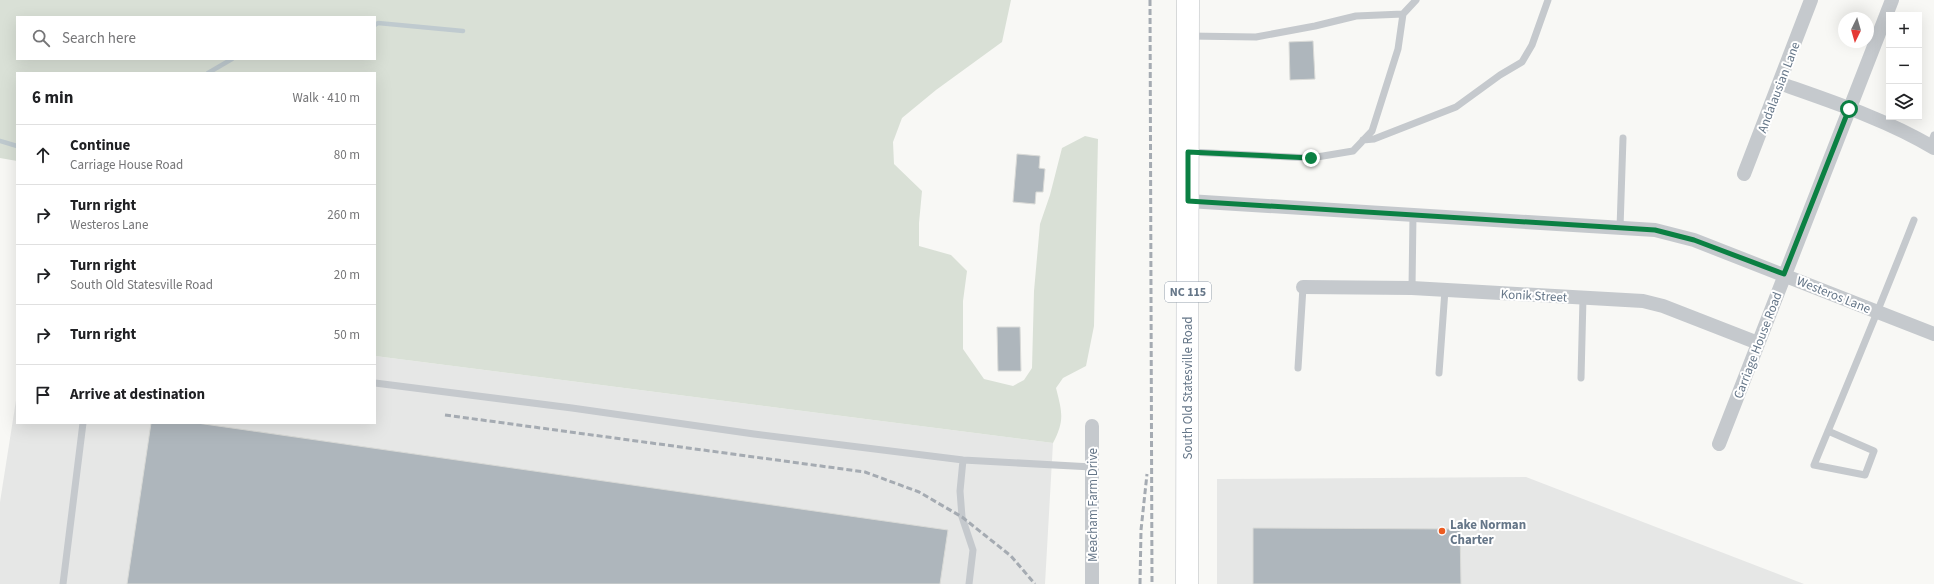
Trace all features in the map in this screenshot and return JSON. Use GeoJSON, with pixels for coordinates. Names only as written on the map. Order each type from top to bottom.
{"type":"FeatureCollection","features":[{"type":"Feature","properties":{"kind":"main road","name":"South Old Statesville Road"},"geometry":{"type":"LineString","coordinates":[[1187,584],[1188,0]]}},
{"type":"Feature","properties":{"kind":"street","name":"Andalausian Lane"},"geometry":{"type":"LineString","coordinates":[[1744,174],[1811,0]]}},
{"type":"Feature","properties":{"kind":"street","name":"Carriage House Road"},"geometry":{"type":"LineString","coordinates":[[1719,444],[1892,0]]}},
{"type":"Feature","properties":{"kind":"street"},"geometry":{"type":"LineString","coordinates":[[1779,83],[1933,143]]}},
{"type":"Feature","properties":{"kind":"street","name":"Westeros Lane"},"geometry":{"type":"LineString","coordinates":[[1188,201],[1655,230],[1694,240],[1934,334]]}},
{"type":"Feature","properties":{"kind":"street","name":"Konik Street"},"geometry":{"type":"LineString","coordinates":[[1303,287],[1412,288],[1654,303],[1758,343]]}},
{"type":"Feature","properties":{"kind":"street","name":"Meacham Farm Drive"},"geometry":{"type":"LineString","coordinates":[[1092,426],[1092,584]]}},
{"type":"Feature","properties":{"kind":"lane"},"geometry":{"type":"LineString","coordinates":[[1188,152],[1311,158],[1353,151],[1372,131],[1398,49],[1403,14],[1416,0]]}},
{"type":"Feature","properties":{"kind":"lane"},"geometry":{"type":"LineString","coordinates":[[1363,140],[1374,139],[1456,107],[1500,75],[1522,62],[1532,45],[1548,0]]}},
{"type":"Feature","properties":{"kind":"lane"},"geometry":{"type":"LineString","coordinates":[[1188,36],[1256,37],[1315,26],[1356,16],[1403,14]]}},
{"type":"Feature","properties":{"kind":"lane"},"geometry":{"type":"LineString","coordinates":[[1620,228],[1623,138]]}},
{"type":"Feature","properties":{"kind":"lane"},"geometry":{"type":"LineString","coordinates":[[1412,288],[1413,215]]}},
{"type":"Feature","properties":{"kind":"lane"},"geometry":{"type":"LineString","coordinates":[[1828,431],[1874,451],[1865,475],[1814,465],[1828,431],[1878,312],[1914,220]]}},
{"type":"Feature","properties":{"kind":"lane"},"geometry":{"type":"LineString","coordinates":[[1298,368],[1303,287]]}},
{"type":"Feature","properties":{"kind":"lane"},"geometry":{"type":"LineString","coordinates":[[1439,373],[1444,290]]}},
{"type":"Feature","properties":{"kind":"lane"},"geometry":{"type":"LineString","coordinates":[[1581,378],[1583,298]]}},
{"type":"Feature","properties":{"kind":"lane"},"geometry":{"type":"LineString","coordinates":[[376,383],[572,408],[754,434],[963,460],[1092,467]]}},
{"type":"Feature","properties":{"kind":"lane"},"geometry":{"type":"LineString","coordinates":[[63,584],[83,424]]}},
{"type":"Feature","properties":{"kind":"lane"},"geometry":{"type":"LineString","coordinates":[[963,460],[960,491],[962,517],[973,550],[969,584]]}},
{"type":"Feature","properties":{"kind":"shaded area"},"geometry":{"type":"Polygon","coordinates":[[[0,0],[1011,0],[1002,42],[936,90],[902,118],[893,142],[894,164],[922,191],[919,223],[919,246],[951,255],[967,271],[963,301],[963,349],[984,379],[1013,386],[1024,380],[1032,368],[1034,291],[1040,224],[1050,195],[1062,148],[1085,136],[1098,139],[1094,326],[1086,366],[1063,378],[1056,388],[1060,403],[1061,422],[1053,443],[376,356],[376,72],[16,72],[16,161],[0,158],[0,0]]]}},
{"type":"Feature","properties":{"kind":"shaded area"},"geometry":{"type":"Polygon","coordinates":[[[376,356],[1053,443],[1045,584],[0,584],[0,502],[16,400],[16,424],[376,424],[376,356]]]}},
{"type":"Feature","properties":{"kind":"shaded area","name":"Lake Norman Charter"},"geometry":{"type":"Polygon","coordinates":[[[1526,477],[1804,584],[1217,584],[1217,479],[1526,477]]]}},
{"type":"Feature","properties":{"kind":"building"},"geometry":{"type":"Polygon","coordinates":[[[1313,41],[1315,79],[1290,80],[1289,42],[1313,41]]]}},
{"type":"Feature","properties":{"kind":"building"},"geometry":{"type":"Polygon","coordinates":[[[1017,154],[1040,156],[1039,168],[1045,169],[1043,192],[1036,192],[1035,204],[1013,202],[1017,154]]]}},
{"type":"Feature","properties":{"kind":"building"},"geometry":{"type":"Polygon","coordinates":[[[997,327],[1020,327],[1021,371],[998,371],[997,327]]]}},
{"type":"Feature","properties":{"kind":"building"},"geometry":{"type":"Polygon","coordinates":[[[151,424],[204,424],[948,530],[940,584],[127,584],[151,424]]]}},
{"type":"Feature","properties":{"kind":"building"},"geometry":{"type":"Polygon","coordinates":[[[1253,528],[1460,529],[1461,584],[1253,584],[1253,528]]]}},
{"type":"Feature","properties":{"kind":"waterway"},"geometry":{"type":"LineString","coordinates":[[376,24],[378,23],[463,31]]}},
{"type":"Feature","properties":{"kind":"waterway"},"geometry":{"type":"LineString","coordinates":[[210,72],[230,60]]}},
{"type":"Feature","properties":{"kind":"waterway"},"geometry":{"type":"LineString","coordinates":[[0,141],[16,146]]}},
{"type":"Feature","properties":{"kind":"railway"},"geometry":{"type":"LineString","coordinates":[[1150,0],[1152,584]]}},
{"type":"Feature","properties":{"kind":"railway"},"geometry":{"type":"LineString","coordinates":[[445,415],[865,472],[919,492],[962,517],[1011,556],[1035,584]]}},
{"type":"Feature","properties":{"kind":"railway"},"geometry":{"type":"LineString","coordinates":[[1140,584],[1141,530],[1147,474]]}},
{"type":"Feature","properties":{"kind":"place","name":"Lake Norman Charter"},"geometry":{"type":"Point","coordinates":[1442,531]}},
{"type":"Feature","properties":{"kind":"route"},"geometry":{"type":"LineString","coordinates":[[1311,158],[1188,152],[1188,201],[1655,230],[1694,240],[1784,274],[1849,109]]}}]}
